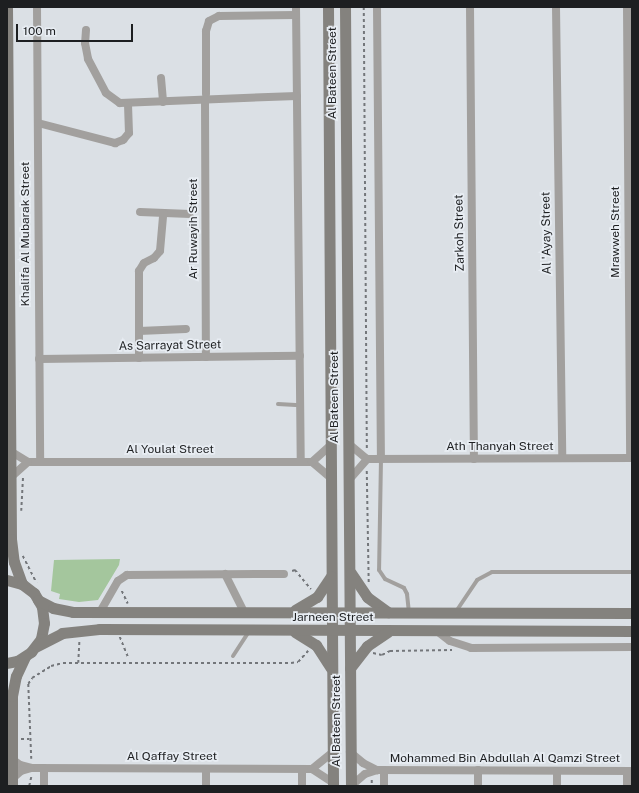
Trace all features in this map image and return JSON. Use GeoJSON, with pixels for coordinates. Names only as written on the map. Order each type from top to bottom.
{"type":"FeatureCollection","features":[{"type":"Feature","properties":{"kind":"main road","name":"Khalifa Al Mubarak Street"},"geometry":{"type":"LineString","coordinates":[[7,7],[10,478],[12,550],[22,584]]}},
{"type":"Feature","properties":{"kind":"main road","name":"Al Bateen Street"},"geometry":{"type":"LineString","coordinates":[[328,7],[332,784]]}},
{"type":"Feature","properties":{"kind":"main road","name":"Al Bateen Street"},"geometry":{"type":"LineString","coordinates":[[345,7],[351,786]]}},
{"type":"Feature","properties":{"kind":"main road"},"geometry":{"type":"LineString","coordinates":[[350,570],[367,597],[390,613]]}},
{"type":"Feature","properties":{"kind":"main road"},"geometry":{"type":"LineString","coordinates":[[291,612],[317,597],[332,574]]}},
{"type":"Feature","properties":{"kind":"main road"},"geometry":{"type":"LineString","coordinates":[[7,580],[22,584],[38,600],[44,623],[36,646],[25,657],[16,676],[12,696],[12,783]]}},
{"type":"Feature","properties":{"kind":"main road","name":"Jarneen Street"},"geometry":{"type":"LineString","coordinates":[[38,600],[65,611],[100,612],[632,613]]}},
{"type":"Feature","properties":{"kind":"main road","name":"Jarneen Street"},"geometry":{"type":"LineString","coordinates":[[36,646],[55,636],[79,630],[632,631]]}},
{"type":"Feature","properties":{"kind":"main road"},"geometry":{"type":"LineString","coordinates":[[292,630],[316,645],[332,670]]}},
{"type":"Feature","properties":{"kind":"main road"},"geometry":{"type":"LineString","coordinates":[[350,668],[367,646],[392,631]]}},
{"type":"Feature","properties":{"kind":"main road"},"geometry":{"type":"LineString","coordinates":[[7,663],[25,657]]}},
{"type":"Feature","properties":{"kind":"street","name":"Khalifa Al Mubarak Street"},"geometry":{"type":"LineString","coordinates":[[37,7],[40,462]]}},
{"type":"Feature","properties":{"kind":"street"},"geometry":{"type":"LineString","coordinates":[[377,7],[380,459]]}},
{"type":"Feature","properties":{"kind":"street","name":"Zarkoh Street"},"geometry":{"type":"LineString","coordinates":[[470,7],[474,459]]}},
{"type":"Feature","properties":{"kind":"street","name":"Al 'Ayay Street"},"geometry":{"type":"LineString","coordinates":[[556,7],[562,458]]}},
{"type":"Feature","properties":{"kind":"street","name":"Mrawweh Street"},"geometry":{"type":"LineString","coordinates":[[627,7],[631,458]]}},
{"type":"Feature","properties":{"kind":"street"},"geometry":{"type":"LineString","coordinates":[[296,11],[301,462]]}},
{"type":"Feature","properties":{"kind":"street","name":"Ar Ruwayih Street"},"geometry":{"type":"LineString","coordinates":[[206,357],[206,30],[209,21],[219,16],[296,11]]}},
{"type":"Feature","properties":{"kind":"street"},"geometry":{"type":"LineString","coordinates":[[86,30],[86,56],[104,89],[116,101],[128,104],[206,97],[297,96]]}},
{"type":"Feature","properties":{"kind":"street"},"geometry":{"type":"LineString","coordinates":[[162,78],[163,102]]}},
{"type":"Feature","properties":{"kind":"street"},"geometry":{"type":"LineString","coordinates":[[38,123],[115,143],[123,140],[129,133],[128,104]]}},
{"type":"Feature","properties":{"kind":"street"},"geometry":{"type":"LineString","coordinates":[[140,212],[190,214]]}},
{"type":"Feature","properties":{"kind":"street"},"geometry":{"type":"LineString","coordinates":[[139,358],[140,271],[144,263],[154,258],[160,251],[163,213]]}},
{"type":"Feature","properties":{"kind":"street"},"geometry":{"type":"LineString","coordinates":[[139,331],[186,329]]}},
{"type":"Feature","properties":{"kind":"street","name":"As Sarrayat Street"},"geometry":{"type":"LineString","coordinates":[[39,359],[300,356]]}},
{"type":"Feature","properties":{"kind":"street"},"geometry":{"type":"LineString","coordinates":[[348,444],[367,459],[349,480]]}},
{"type":"Feature","properties":{"kind":"street"},"geometry":{"type":"LineString","coordinates":[[331,445],[312,462],[331,478]]}},
{"type":"Feature","properties":{"kind":"street"},"geometry":{"type":"LineString","coordinates":[[10,451],[25,463],[10,478]]}},
{"type":"Feature","properties":{"kind":"street","name":"Ath Thanyah Street"},"geometry":{"type":"LineString","coordinates":[[367,459],[631,458]]}},
{"type":"Feature","properties":{"kind":"street","name":"Al Youlat Street"},"geometry":{"type":"LineString","coordinates":[[25,463],[312,462]]}},
{"type":"Feature","properties":{"kind":"street"},"geometry":{"type":"LineString","coordinates":[[100,612],[118,581],[131,574],[284,574]]}},
{"type":"Feature","properties":{"kind":"street"},"geometry":{"type":"LineString","coordinates":[[225,574],[244,612]]}},
{"type":"Feature","properties":{"kind":"street"},"geometry":{"type":"LineString","coordinates":[[438,631],[450,641],[470,648],[632,647]]}},
{"type":"Feature","properties":{"kind":"street","name":"Mohammed Bin Abdullah Al Qamzi Street"},"geometry":{"type":"LineString","coordinates":[[350,752],[362,763],[381,770]]}},
{"type":"Feature","properties":{"kind":"street"},"geometry":{"type":"LineString","coordinates":[[332,753],[312,769],[332,784]]}},
{"type":"Feature","properties":{"kind":"street","name":"Al Qaffay Street"},"geometry":{"type":"LineString","coordinates":[[12,759],[20,765],[32,768],[312,769]]}},
{"type":"Feature","properties":{"kind":"street","name":"Al Qaffay Street"},"geometry":{"type":"LineString","coordinates":[[12,783],[21,771],[32,768]]}},
{"type":"Feature","properties":{"kind":"street"},"geometry":{"type":"LineString","coordinates":[[44,768],[44,786]]}},
{"type":"Feature","properties":{"kind":"street"},"geometry":{"type":"LineString","coordinates":[[206,769],[206,786]]}},
{"type":"Feature","properties":{"kind":"street"},"geometry":{"type":"LineString","coordinates":[[302,769],[302,786]]}},
{"type":"Feature","properties":{"kind":"street"},"geometry":{"type":"LineString","coordinates":[[381,770],[384,786]]}},
{"type":"Feature","properties":{"kind":"street","name":"Mohammed Bin Abdullah Al Qamzi Street"},"geometry":{"type":"LineString","coordinates":[[351,786],[365,774],[381,770],[629,771]]}},
{"type":"Feature","properties":{"kind":"street"},"geometry":{"type":"LineString","coordinates":[[478,770],[478,786]]}},
{"type":"Feature","properties":{"kind":"street"},"geometry":{"type":"LineString","coordinates":[[557,786],[558,771]]}},
{"type":"Feature","properties":{"kind":"street"},"geometry":{"type":"LineString","coordinates":[[627,786],[629,771]]}},
{"type":"Feature","properties":{"kind":"lane"},"geometry":{"type":"LineString","coordinates":[[278,404],[301,405]]}},
{"type":"Feature","properties":{"kind":"lane"},"geometry":{"type":"LineString","coordinates":[[380,459],[379,570],[385,579],[398,583],[406,591],[409,613]]}},
{"type":"Feature","properties":{"kind":"lane"},"geometry":{"type":"LineString","coordinates":[[455,613],[477,580],[492,572],[632,572]]}},
{"type":"Feature","properties":{"kind":"lane"},"geometry":{"type":"LineString","coordinates":[[233,656],[250,630]]}},
{"type":"Feature","properties":{"kind":"path"},"geometry":{"type":"LineString","coordinates":[[364,7],[369,587],[367,597]]}},
{"type":"Feature","properties":{"kind":"path"},"geometry":{"type":"LineString","coordinates":[[21,513],[25,463]]}},
{"type":"Feature","properties":{"kind":"path"},"geometry":{"type":"LineString","coordinates":[[22,554],[26,565],[40,587]]}},
{"type":"Feature","properties":{"kind":"path"},"geometry":{"type":"LineString","coordinates":[[284,574],[295,570],[317,597]]}},
{"type":"Feature","properties":{"kind":"path"},"geometry":{"type":"LineString","coordinates":[[118,581],[129,612]]}},
{"type":"Feature","properties":{"kind":"path"},"geometry":{"type":"LineString","coordinates":[[121,629],[119,640],[128,657]]}},
{"type":"Feature","properties":{"kind":"path"},"geometry":{"type":"LineString","coordinates":[[78,663],[79,630]]}},
{"type":"Feature","properties":{"kind":"path"},"geometry":{"type":"LineString","coordinates":[[32,768],[28,684],[32,678],[51,666],[78,663],[291,663],[306,656],[309,649]]}},
{"type":"Feature","properties":{"kind":"green space"},"geometry":{"type":"Polygon","coordinates":[[[120,559],[119,565],[98,600],[79,602],[59,599],[60,594],[51,591],[54,560],[120,559]]]}}]}
